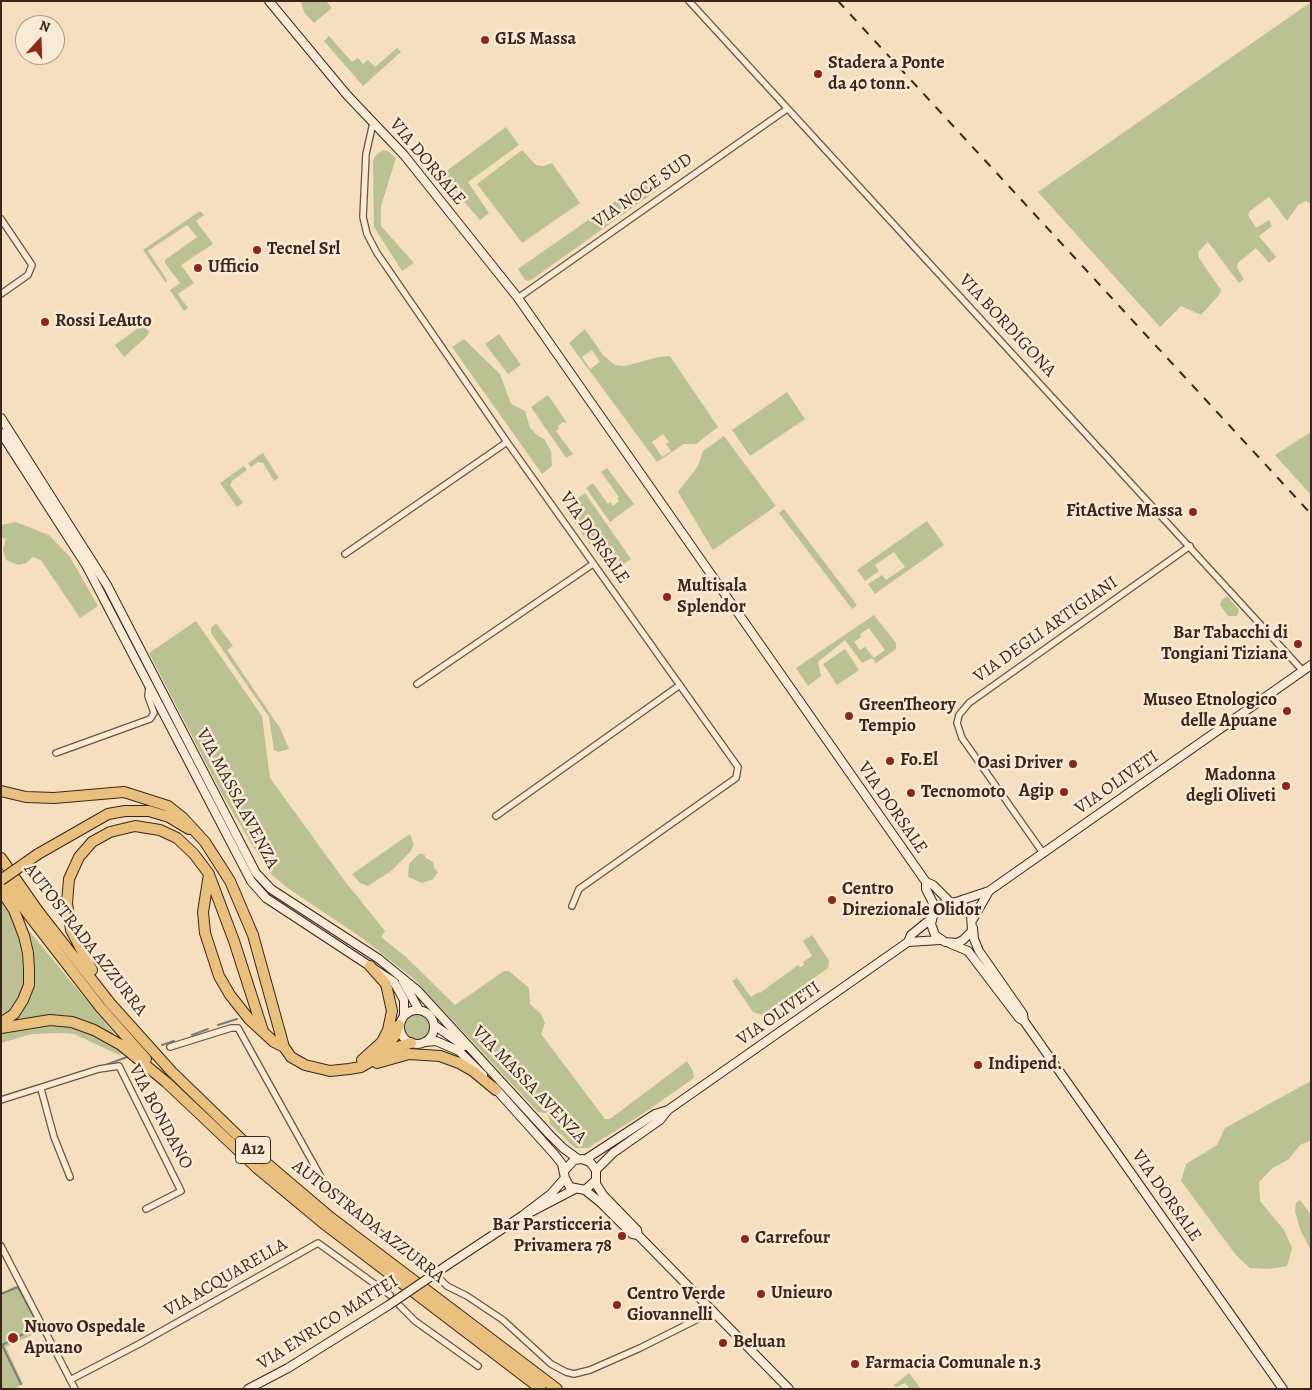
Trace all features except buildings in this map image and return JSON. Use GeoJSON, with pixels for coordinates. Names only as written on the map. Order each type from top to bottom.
{"type":"FeatureCollection","features":[{"type":"Feature","properties":{"kind":"highway"},"geometry":{"type":"LineString","coordinates":[[1,791],[26,797],[54,798],[124,792],[168,806],[183,818],[202,838],[230,882],[253,936],[284,1047],[291,1057],[311,1068],[330,1071],[349,1069],[361,1067],[394,1048],[411,1043]]}},
{"type":"Feature","properties":{"kind":"highway"},"geometry":{"type":"LineString","coordinates":[[1,880],[38,854],[102,817],[125,811],[149,811],[169,817],[202,838]]}},
{"type":"Feature","properties":{"kind":"highway"},"geometry":{"type":"LineString","coordinates":[[128,1023],[85,961],[71,930],[66,904],[69,879],[79,857],[92,842],[110,832],[135,826],[160,830],[177,838],[194,854],[209,874],[204,912],[205,933],[219,976],[230,995],[249,1019],[284,1047]]}},
{"type":"Feature","properties":{"kind":"highway"},"geometry":{"type":"LineString","coordinates":[[184,827],[199,845],[234,941],[263,1032]]}},
{"type":"Feature","properties":{"kind":"highway","name":"AUTOSTRADA AZZURRA"},"geometry":{"type":"LineString","coordinates":[[1,858],[38,911],[128,1023],[172,1072],[264,1161],[330,1217],[557,1389]]}},
{"type":"Feature","properties":{"kind":"highway","name":"A12"},"geometry":{"type":"LineString","coordinates":[[1,875],[28,914],[100,1007],[166,1082]]}},
{"type":"Feature","properties":{"kind":"highway"},"geometry":{"type":"LineString","coordinates":[[1,890],[14,910],[24,936],[29,969],[29,985],[23,1000],[14,1014],[1,1023]]}},
{"type":"Feature","properties":{"kind":"highway"},"geometry":{"type":"LineString","coordinates":[[349,1069],[382,1042],[391,1020],[390,992],[386,984],[370,966]]}},
{"type":"Feature","properties":{"kind":"highway"},"geometry":{"type":"LineString","coordinates":[[1,1028],[50,1020],[72,1022],[94,1030],[121,1045],[166,1082]]}},
{"type":"Feature","properties":{"kind":"highway"},"geometry":{"type":"LineString","coordinates":[[349,1069],[386,1045],[394,1036],[399,1025]]}},
{"type":"Feature","properties":{"kind":"highway"},"geometry":{"type":"LineString","coordinates":[[349,1069],[364,1069],[396,1056],[425,1054],[459,1063],[496,1090]]}},
{"type":"Feature","properties":{"kind":"highway","name":"AUTOSTRADA AZZURRA"},"geometry":{"type":"LineString","coordinates":[[166,1082],[258,1168],[323,1223],[541,1389]]}},
{"type":"Feature","properties":{"kind":"main road","name":"VIA DORSALE"},"geometry":{"type":"LineString","coordinates":[[269,1],[404,155],[518,298],[926,882],[933,885],[953,902]]}},
{"type":"Feature","properties":{"kind":"main road","name":"VIA MASSA AVENZA"},"geometry":{"type":"LineString","coordinates":[[1,418],[107,585],[256,873],[263,882],[398,974],[429,1002],[482,1062],[563,1148],[596,1170]]}},
{"type":"Feature","properties":{"kind":"main road","name":"VIA MASSA AVENZA"},"geometry":{"type":"LineString","coordinates":[[1,434],[86,566],[251,881],[266,898],[388,976],[399,987],[404,1000],[404,1015]]}},
{"type":"Feature","properties":{"kind":"main road","name":"VIA OLIVETI"},"geometry":{"type":"LineString","coordinates":[[953,902],[989,891],[1311,665]]}},
{"type":"Feature","properties":{"kind":"main road","name":"VIA DORSALE"},"geometry":{"type":"LineString","coordinates":[[926,882],[926,889],[933,903],[933,915]]}},
{"type":"Feature","properties":{"kind":"main road","name":"VIA OLIVETI"},"geometry":{"type":"LineString","coordinates":[[973,922],[989,891]]}},
{"type":"Feature","properties":{"kind":"main road"},"geometry":{"type":"LineString","coordinates":[[908,942],[940,940],[951,944],[963,940],[968,936],[973,922],[966,907],[953,902],[943,904],[933,915],[932,930],[940,940]]}},
{"type":"Feature","properties":{"kind":"main road","name":"VIA OLIVETI"},"geometry":{"type":"LineString","coordinates":[[596,1170],[612,1153],[660,1120],[668,1110],[908,942],[911,935],[933,915]]}},
{"type":"Feature","properties":{"kind":"main road","name":"VIA DORSALE"},"geometry":{"type":"LineString","coordinates":[[973,922],[974,939],[979,951],[1023,1014],[1024,1021],[1283,1389]]}},
{"type":"Feature","properties":{"kind":"main road","name":"VIA DORSALE"},"geometry":{"type":"LineString","coordinates":[[951,944],[968,951],[1018,1018],[1024,1021]]}},
{"type":"Feature","properties":{"kind":"main road"},"geometry":{"type":"LineString","coordinates":[[398,974],[419,1010]]}},
{"type":"Feature","properties":{"kind":"main road"},"geometry":{"type":"LineString","coordinates":[[434,1025],[431,1036],[425,1042],[411,1043],[402,1036],[399,1025],[404,1015],[414,1010],[428,1014],[434,1025],[458,1041],[482,1062]]}},
{"type":"Feature","properties":{"kind":"main road","name":"VIA MASSA AVENZA"},"geometry":{"type":"LineString","coordinates":[[425,1042],[436,1041],[459,1051],[555,1154],[565,1174],[567,1183],[575,1190]]}},
{"type":"Feature","properties":{"kind":"main road","name":"VIA OLIVETI"},"geometry":{"type":"LineString","coordinates":[[582,1159],[655,1114],[668,1110]]}},
{"type":"Feature","properties":{"kind":"main road","name":"VIA MASSA AVENZA"},"geometry":{"type":"LineString","coordinates":[[565,1174],[570,1162],[582,1159]]}},
{"type":"Feature","properties":{"kind":"main road"},"geometry":{"type":"LineString","coordinates":[[596,1170],[596,1180],[603,1195],[637,1230],[638,1235],[789,1389]]}},
{"type":"Feature","properties":{"kind":"main road","name":"VIA ENRICO MATTEI"},"geometry":{"type":"LineString","coordinates":[[248,1389],[288,1368],[389,1305],[522,1216],[551,1194],[565,1174]]}},
{"type":"Feature","properties":{"kind":"main road"},"geometry":{"type":"LineString","coordinates":[[575,1190],[585,1190],[596,1180]]}},
{"type":"Feature","properties":{"kind":"main road","name":"VIA ENRICO MATTEI"},"geometry":{"type":"LineString","coordinates":[[522,1216],[575,1190]]}},
{"type":"Feature","properties":{"kind":"main road"},"geometry":{"type":"LineString","coordinates":[[585,1190],[632,1234],[638,1235]]}},
{"type":"Feature","properties":{"kind":"street","name":"VIA BORDIGONA"},"geometry":{"type":"LineString","coordinates":[[689,1],[1303,671]]}},
{"type":"Feature","properties":{"kind":"street","name":"VIA NOCE SUD"},"geometry":{"type":"LineString","coordinates":[[518,298],[787,110]]}},
{"type":"Feature","properties":{"kind":"street","name":"VIA DORSALE"},"geometry":{"type":"LineString","coordinates":[[374,123],[366,154],[363,217],[367,234],[377,253],[507,442],[738,767],[736,778],[579,889],[572,906]]}},
{"type":"Feature","properties":{"kind":"street"},"geometry":{"type":"LineString","coordinates":[[1,219],[32,265],[28,275],[1,294]]}},
{"type":"Feature","properties":{"kind":"street"},"geometry":{"type":"LineString","coordinates":[[345,554],[507,442]]}},
{"type":"Feature","properties":{"kind":"street","name":"VIA DEGLI ARTIGIANI"},"geometry":{"type":"LineString","coordinates":[[1043,853],[962,738],[957,723],[959,715],[969,703],[1190,546]]}},
{"type":"Feature","properties":{"kind":"street"},"geometry":{"type":"LineString","coordinates":[[417,684],[593,564]]}},
{"type":"Feature","properties":{"kind":"street"},"geometry":{"type":"LineString","coordinates":[[56,753],[150,719],[154,713],[148,696],[149,685]]}},
{"type":"Feature","properties":{"kind":"street"},"geometry":{"type":"LineString","coordinates":[[496,816],[680,685]]}},
{"type":"Feature","properties":{"kind":"street"},"geometry":{"type":"LineString","coordinates":[[170,1046],[231,1028],[238,1028],[326,1188],[336,1199],[362,1220],[429,1269]]}},
{"type":"Feature","properties":{"kind":"street","name":"VIA BONDANO"},"geometry":{"type":"LineString","coordinates":[[1,1100],[114,1065],[122,1070],[181,1191],[146,1209]]}},
{"type":"Feature","properties":{"kind":"street"},"geometry":{"type":"LineString","coordinates":[[41,1088],[54,1137],[70,1177]]}},
{"type":"Feature","properties":{"kind":"street","name":"VIA ACQUARELLA"},"geometry":{"type":"LineString","coordinates":[[70,1380],[140,1344],[318,1243],[390,1294]]}},
{"type":"Feature","properties":{"kind":"street"},"geometry":{"type":"LineString","coordinates":[[1,1246],[75,1389]]}},
{"type":"Feature","properties":{"kind":"street"},"geometry":{"type":"LineString","coordinates":[[439,1278],[447,1286],[467,1296],[503,1320],[552,1364],[574,1374],[590,1370],[640,1348],[714,1311]]}},
{"type":"Feature","properties":{"kind":"street"},"geometry":{"type":"LineString","coordinates":[[400,1306],[415,1321],[478,1366]]}},
{"type":"Feature","properties":{"kind":"green space"},"geometry":{"type":"Polygon","coordinates":[[[301,1],[326,1],[332,8],[314,23],[304,12],[301,1]]]}},
{"type":"Feature","properties":{"kind":"green space"},"geometry":{"type":"Polygon","coordinates":[[[1311,2],[1311,204],[1306,201],[1298,205],[1287,221],[1269,197],[1250,211],[1248,215],[1256,228],[1269,220],[1272,226],[1259,236],[1276,257],[1269,263],[1256,248],[1238,263],[1237,268],[1244,279],[1239,283],[1208,242],[1198,252],[1199,258],[1221,290],[1219,295],[1201,315],[1181,306],[1160,327],[1038,192],[1311,2]]]}},
{"type":"Feature","properties":{"kind":"green space"},"geometry":{"type":"Polygon","coordinates":[[[329,36],[352,62],[358,58],[363,64],[368,60],[375,67],[397,48],[401,52],[363,86],[324,41],[329,36]]]}},
{"type":"Feature","properties":{"kind":"green space"},"geometry":{"type":"Polygon","coordinates":[[[506,127],[519,145],[468,182],[489,213],[480,220],[441,175],[506,127]]]}},
{"type":"Feature","properties":{"kind":"green space"},"geometry":{"type":"Polygon","coordinates":[[[383,150],[388,151],[396,158],[381,206],[381,226],[414,263],[402,271],[374,227],[373,161],[375,156],[383,150]]]}},
{"type":"Feature","properties":{"kind":"green space"},"geometry":{"type":"Polygon","coordinates":[[[522,150],[536,165],[544,166],[552,163],[580,203],[522,243],[477,184],[522,150]]]}},
{"type":"Feature","properties":{"kind":"green space"},"geometry":{"type":"Polygon","coordinates":[[[654,174],[663,186],[534,278],[529,281],[525,280],[518,269],[654,174]]]}},
{"type":"Feature","properties":{"kind":"green space"},"geometry":{"type":"Polygon","coordinates":[[[200,211],[204,215],[196,221],[213,244],[181,265],[194,283],[178,294],[188,308],[184,311],[170,290],[180,283],[165,263],[165,260],[197,237],[187,225],[148,251],[167,280],[166,283],[143,250],[200,211]]]}},
{"type":"Feature","properties":{"kind":"green space"},"geometry":{"type":"Polygon","coordinates":[[[142,325],[149,332],[147,336],[124,357],[115,345],[142,325]]]}},
{"type":"Feature","properties":{"kind":"green space"},"geometry":{"type":"Polygon","coordinates":[[[585,329],[603,355],[615,365],[625,366],[670,356],[718,427],[696,444],[684,444],[657,462],[569,343],[585,329]],[[592,350],[582,357],[590,369],[600,362],[592,350]],[[663,434],[652,442],[662,457],[671,451],[666,444],[669,442],[663,434]]]}},
{"type":"Feature","properties":{"kind":"green space"},"geometry":{"type":"Polygon","coordinates":[[[499,334],[521,365],[508,374],[485,344],[499,334]]]}},
{"type":"Feature","properties":{"kind":"green space"},"geometry":{"type":"Polygon","coordinates":[[[464,339],[500,374],[511,404],[525,411],[530,428],[544,439],[551,451],[552,466],[542,474],[452,347],[464,339]]]}},
{"type":"Feature","properties":{"kind":"green space"},"geometry":{"type":"Polygon","coordinates":[[[787,392],[805,419],[750,456],[732,430],[787,392]]]}},
{"type":"Feature","properties":{"kind":"green space"},"geometry":{"type":"Polygon","coordinates":[[[548,395],[567,423],[563,422],[556,431],[573,454],[566,458],[531,407],[548,395]]]}},
{"type":"Feature","properties":{"kind":"green space"},"geometry":{"type":"Polygon","coordinates":[[[1311,432],[1311,495],[1275,455],[1311,432]]]}},
{"type":"Feature","properties":{"kind":"green space"},"geometry":{"type":"Polygon","coordinates":[[[724,436],[776,506],[713,550],[678,492],[698,466],[703,451],[724,436]]]}},
{"type":"Feature","properties":{"kind":"green space"},"geometry":{"type":"Polygon","coordinates":[[[263,453],[279,478],[274,481],[263,463],[258,462],[251,467],[248,463],[263,453]]]}},
{"type":"Feature","properties":{"kind":"green space"},"geometry":{"type":"Polygon","coordinates":[[[244,466],[247,470],[232,481],[230,485],[243,503],[237,507],[220,483],[244,466]]]}},
{"type":"Feature","properties":{"kind":"green space"},"geometry":{"type":"Polygon","coordinates":[[[607,468],[634,504],[610,522],[586,488],[593,483],[608,504],[610,502],[613,506],[619,501],[617,498],[619,497],[601,472],[607,468]]]}},
{"type":"Feature","properties":{"kind":"green space"},"geometry":{"type":"Polygon","coordinates":[[[585,493],[631,559],[610,573],[564,508],[585,493]]]}},
{"type":"Feature","properties":{"kind":"green space"},"geometry":{"type":"Polygon","coordinates":[[[784,509],[857,605],[852,609],[779,513],[784,509]]]}},
{"type":"Feature","properties":{"kind":"green space"},"geometry":{"type":"Polygon","coordinates":[[[927,521],[944,545],[875,594],[868,584],[882,575],[886,580],[905,567],[894,552],[875,565],[879,571],[865,581],[857,570],[927,521]]]}},
{"type":"Feature","properties":{"kind":"green space"},"geometry":{"type":"Polygon","coordinates":[[[16,522],[49,535],[70,557],[98,606],[80,618],[41,560],[33,557],[26,563],[18,565],[6,560],[3,550],[6,539],[1,537],[1,525],[16,522]]]}},
{"type":"Feature","properties":{"kind":"green space"},"geometry":{"type":"Polygon","coordinates":[[[1227,596],[1239,610],[1237,616],[1228,616],[1220,605],[1227,596]]]}},
{"type":"Feature","properties":{"kind":"green space"},"geometry":{"type":"Polygon","coordinates":[[[874,615],[896,643],[896,649],[876,663],[872,658],[862,663],[845,640],[818,662],[821,676],[808,686],[796,668],[874,615]],[[869,628],[860,634],[861,637],[854,642],[860,650],[865,647],[874,658],[885,650],[869,628]]]}},
{"type":"Feature","properties":{"kind":"green space"},"geometry":{"type":"Polygon","coordinates":[[[196,621],[262,716],[270,778],[344,880],[385,931],[381,937],[406,957],[455,1005],[504,971],[509,971],[529,988],[530,1004],[541,1014],[545,1023],[541,1034],[605,1119],[610,1119],[687,1061],[693,1071],[694,1078],[644,1113],[588,1148],[575,1148],[550,1124],[546,1113],[538,1112],[414,979],[362,938],[286,887],[269,872],[222,794],[149,653],[196,621]]]}},
{"type":"Feature","properties":{"kind":"green space"},"geometry":{"type":"Polygon","coordinates":[[[216,623],[233,646],[227,650],[280,728],[289,749],[278,752],[274,750],[269,717],[211,633],[211,628],[216,623]]]}},
{"type":"Feature","properties":{"kind":"green space"},"geometry":{"type":"Polygon","coordinates":[[[845,649],[859,670],[837,685],[823,664],[845,649]]]}},
{"type":"Feature","properties":{"kind":"green space"},"geometry":{"type":"Polygon","coordinates":[[[410,834],[414,845],[410,852],[391,871],[368,886],[360,883],[352,874],[410,834]]]}},
{"type":"Feature","properties":{"kind":"green space"},"geometry":{"type":"Polygon","coordinates":[[[419,854],[424,854],[426,858],[433,862],[434,868],[438,872],[433,879],[422,883],[408,877],[409,864],[419,854]]]}},
{"type":"Feature","properties":{"kind":"green space"},"geometry":{"type":"Polygon","coordinates":[[[1,894],[14,916],[27,956],[25,986],[12,1012],[1,1020],[1,894]]]}},
{"type":"Feature","properties":{"kind":"green space"},"geometry":{"type":"Polygon","coordinates":[[[25,926],[116,1036],[115,1038],[92,1026],[10,1023],[32,986],[34,971],[32,952],[25,926]]]}},
{"type":"Feature","properties":{"kind":"green space"},"geometry":{"type":"Polygon","coordinates":[[[812,935],[829,961],[828,968],[762,1015],[753,1012],[732,981],[737,978],[751,997],[760,993],[798,965],[800,967],[804,965],[803,962],[812,956],[803,941],[812,935]]]}},
{"type":"Feature","properties":{"kind":"green space"},"geometry":{"type":"Polygon","coordinates":[[[416,1014],[425,1018],[429,1027],[425,1036],[416,1040],[407,1036],[403,1027],[407,1018],[416,1014]]]}},
{"type":"Feature","properties":{"kind":"green space"},"geometry":{"type":"Polygon","coordinates":[[[53,1024],[81,1028],[127,1053],[119,1055],[74,1034],[63,1033],[32,1034],[1,1043],[1,1031],[53,1024]]]}},
{"type":"Feature","properties":{"kind":"green space"},"geometry":{"type":"Polygon","coordinates":[[[1311,1081],[1311,1140],[1300,1145],[1289,1159],[1273,1168],[1259,1182],[1260,1201],[1284,1230],[1292,1248],[1287,1266],[1269,1269],[1250,1268],[1236,1255],[1181,1181],[1186,1164],[1217,1145],[1225,1128],[1311,1081]]]}},
{"type":"Feature","properties":{"kind":"green space"},"geometry":{"type":"Polygon","coordinates":[[[1300,1200],[1311,1215],[1311,1251],[1300,1229],[1295,1211],[1296,1203],[1300,1200]]]}},
{"type":"Feature","properties":{"kind":"green space","name":"Nuovo Ospedale Apuano"},"geometry":{"type":"Polygon","coordinates":[[[15,1286],[20,1286],[43,1330],[6,1347],[23,1384],[14,1389],[1,1389],[1,1293],[15,1286]]]}},
{"type":"Feature","properties":{"kind":"green space"},"geometry":{"type":"Polygon","coordinates":[[[909,1373],[921,1389],[910,1389],[905,1383],[897,1387],[893,1386],[909,1373]]]}},
{"type":"Feature","properties":{"kind":"waterway"},"geometry":{"type":"LineString","coordinates":[[218,1025],[237,1019]]}},
{"type":"Feature","properties":{"kind":"waterway"},"geometry":{"type":"LineString","coordinates":[[192,1035],[208,1029]]}},
{"type":"Feature","properties":{"kind":"waterway"},"geometry":{"type":"LineString","coordinates":[[162,1045],[174,1041]]}},
{"type":"Feature","properties":{"kind":"waterway"},"geometry":{"type":"LineString","coordinates":[[103,1066],[127,1057]]}},
{"type":"Feature","properties":{"kind":"waterway"},"geometry":{"type":"LineString","coordinates":[[1,1294],[18,1287],[39,1326],[2,1345],[21,1384]]}},
{"type":"Feature","properties":{"kind":"railway"},"geometry":{"type":"LineString","coordinates":[[838,1],[1311,514]]}},
{"type":"Feature","properties":{"kind":"place","name":"GLS Massa"},"geometry":{"type":"Point","coordinates":[485,40]}},
{"type":"Feature","properties":{"kind":"place","name":"Stadera a Ponte da 40 tonn."},"geometry":{"type":"Point","coordinates":[818,74]}},
{"type":"Feature","properties":{"kind":"place","name":"Tecnel Srl"},"geometry":{"type":"Point","coordinates":[257,250]}},
{"type":"Feature","properties":{"kind":"place","name":"Ufficio"},"geometry":{"type":"Point","coordinates":[198,268]}},
{"type":"Feature","properties":{"kind":"place","name":"Rossi LeAuto"},"geometry":{"type":"Point","coordinates":[45,322]}},
{"type":"Feature","properties":{"kind":"place","name":"FitActive Massa"},"geometry":{"type":"Point","coordinates":[1193,512]}},
{"type":"Feature","properties":{"kind":"place","name":"Multisala Splendor"},"geometry":{"type":"Point","coordinates":[667,597]}},
{"type":"Feature","properties":{"kind":"place","name":"Bar Tabacchi di Tongiani Tiziana"},"geometry":{"type":"Point","coordinates":[1298,644]}},
{"type":"Feature","properties":{"kind":"place","name":"Museo Etnologico delle Apuane"},"geometry":{"type":"Point","coordinates":[1287,711]}},
{"type":"Feature","properties":{"kind":"place","name":"GreenTheory Tempio"},"geometry":{"type":"Point","coordinates":[849,716]}},
{"type":"Feature","properties":{"kind":"place","name":"Fo.El"},"geometry":{"type":"Point","coordinates":[890,761]}},
{"type":"Feature","properties":{"kind":"place","name":"Oasi Driver"},"geometry":{"type":"Point","coordinates":[1073,764]}},
{"type":"Feature","properties":{"kind":"place","name":"Madonna degli Oliveti"},"geometry":{"type":"Point","coordinates":[1286,786]}},
{"type":"Feature","properties":{"kind":"place","name":"Agip"},"geometry":{"type":"Point","coordinates":[1064,792]}},
{"type":"Feature","properties":{"kind":"place","name":"Tecnomoto"},"geometry":{"type":"Point","coordinates":[911,793]}},
{"type":"Feature","properties":{"kind":"place","name":"Centro Direzionale Olidor"},"geometry":{"type":"Point","coordinates":[832,900]}},
{"type":"Feature","properties":{"kind":"place","name":"Indipend."},"geometry":{"type":"Point","coordinates":[978,1065]}},
{"type":"Feature","properties":{"kind":"place","name":"Bar Parsticceria Privamera 78"},"geometry":{"type":"Point","coordinates":[622,1236]}},
{"type":"Feature","properties":{"kind":"place","name":"Carrefour"},"geometry":{"type":"Point","coordinates":[745,1239]}},
{"type":"Feature","properties":{"kind":"place","name":"Unieuro"},"geometry":{"type":"Point","coordinates":[761,1294]}},
{"type":"Feature","properties":{"kind":"place","name":"Centro Verde Giovannelli"},"geometry":{"type":"Point","coordinates":[617,1305]}},
{"type":"Feature","properties":{"kind":"place","name":"Nuovo Ospedale Apuano"},"geometry":{"type":"Point","coordinates":[13,1338]}},
{"type":"Feature","properties":{"kind":"place","name":"Beluan"},"geometry":{"type":"Point","coordinates":[723,1343]}},
{"type":"Feature","properties":{"kind":"place","name":"Farmacia Comunale n.3"},"geometry":{"type":"Point","coordinates":[855,1364]}}]}
